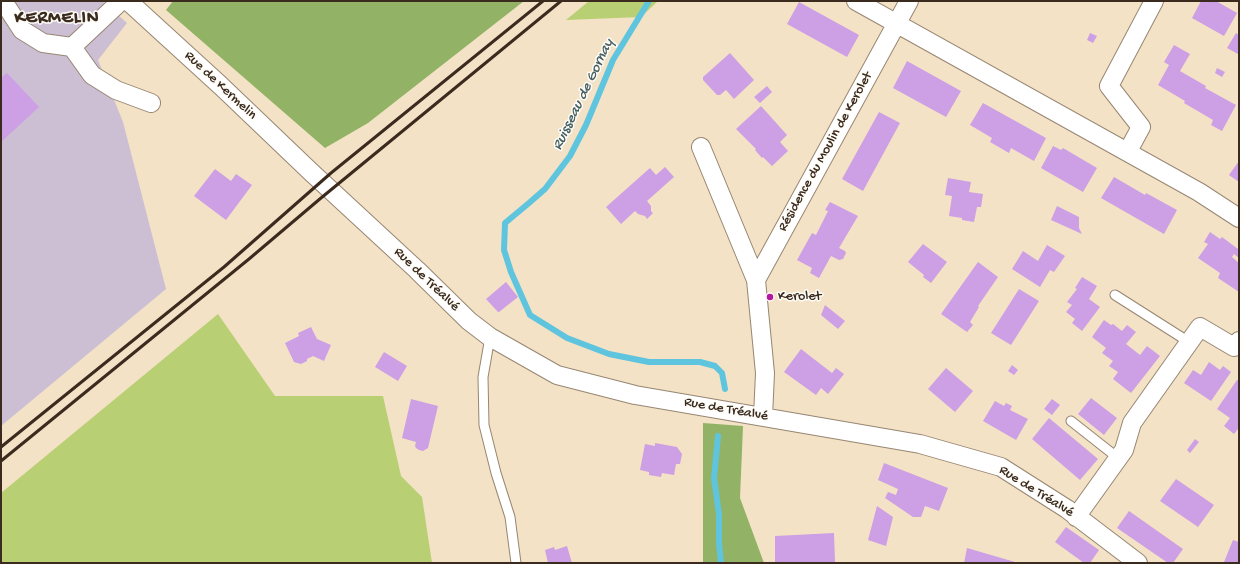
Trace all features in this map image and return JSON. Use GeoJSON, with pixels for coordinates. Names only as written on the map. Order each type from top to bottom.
{"type":"FeatureCollection","features":[{"type":"Feature","properties":{"kind":"street"},"geometry":{"type":"LineString","coordinates":[[3,1],[22,30],[43,43],[72,47],[92,75],[116,90],[151,103]]}},
{"type":"Feature","properties":{"kind":"street"},"geometry":{"type":"LineString","coordinates":[[72,47],[121,1]]}},
{"type":"Feature","properties":{"kind":"street","name":"Rue de Kermelin"},"geometry":{"type":"LineString","coordinates":[[128,1],[221,86],[344,203]]}},
{"type":"Feature","properties":{"kind":"street"},"geometry":{"type":"LineString","coordinates":[[856,1],[1128,151],[1199,192],[1239,218]]}},
{"type":"Feature","properties":{"kind":"street","name":"Résidence du Moulin de Kerolet"},"geometry":{"type":"LineString","coordinates":[[756,280],[909,1]]}},
{"type":"Feature","properties":{"kind":"street"},"geometry":{"type":"LineString","coordinates":[[1128,151],[1141,127],[1109,86],[1154,1]]}},
{"type":"Feature","properties":{"kind":"street"},"geometry":{"type":"LineString","coordinates":[[701,147],[756,280],[765,373],[763,417]]}},
{"type":"Feature","properties":{"kind":"street","name":"Rue de Tréalvé"},"geometry":{"type":"LineString","coordinates":[[344,203],[469,321],[490,337],[557,375],[635,395],[920,444],[1001,468],[1067,509],[1138,563]]}},
{"type":"Feature","properties":{"kind":"street"},"geometry":{"type":"LineString","coordinates":[[1076,517],[1124,450],[1132,423],[1200,327],[1237,346]]}},
{"type":"Feature","properties":{"kind":"lane"},"geometry":{"type":"LineString","coordinates":[[1115,295],[1189,342]]}},
{"type":"Feature","properties":{"kind":"lane"},"geometry":{"type":"LineString","coordinates":[[490,337],[482,378],[484,424],[496,473],[510,517],[516,563]]}},
{"type":"Feature","properties":{"kind":"lane"},"geometry":{"type":"LineString","coordinates":[[1071,421],[1118,458]]}},
{"type":"Feature","properties":{"kind":"shaded area"},"geometry":{"type":"Polygon","coordinates":[[[1,1],[102,1],[127,23],[98,60],[123,122],[166,289],[1,426],[1,1]]]}},
{"type":"Feature","properties":{"kind":"green space"},"geometry":{"type":"Polygon","coordinates":[[[173,1],[524,1],[368,123],[325,148],[166,10],[173,1]]]}},
{"type":"Feature","properties":{"kind":"green space"},"geometry":{"type":"Polygon","coordinates":[[[589,1],[658,1],[641,17],[566,20],[589,1]]]}},
{"type":"Feature","properties":{"kind":"green space"},"geometry":{"type":"Polygon","coordinates":[[[218,314],[275,396],[383,396],[401,476],[422,497],[432,563],[1,563],[1,493],[218,314]]]}},
{"type":"Feature","properties":{"kind":"green space"},"geometry":{"type":"Polygon","coordinates":[[[703,423],[743,426],[740,498],[764,563],[703,563],[703,423]]]}},
{"type":"Feature","properties":{"kind":"building"},"geometry":{"type":"Polygon","coordinates":[[[1201,1],[1216,1],[1237,13],[1224,36],[1192,18],[1201,1]]]}},
{"type":"Feature","properties":{"kind":"building"},"geometry":{"type":"Polygon","coordinates":[[[799,2],[859,35],[847,57],[787,24],[799,2]]]}},
{"type":"Feature","properties":{"kind":"building"},"geometry":{"type":"Polygon","coordinates":[[[1090,33],[1097,36],[1093,43],[1087,40],[1090,33]]]}},
{"type":"Feature","properties":{"kind":"building"},"geometry":{"type":"Polygon","coordinates":[[[1236,33],[1239,35],[1238,54],[1227,48],[1236,33]]]}},
{"type":"Feature","properties":{"kind":"building"},"geometry":{"type":"Polygon","coordinates":[[[1174,45],[1190,54],[1180,71],[1206,86],[1205,88],[1236,105],[1222,131],[1211,125],[1213,120],[1184,103],[1185,101],[1158,85],[1169,65],[1164,62],[1174,45]]]}},
{"type":"Feature","properties":{"kind":"building"},"geometry":{"type":"Polygon","coordinates":[[[730,53],[754,80],[734,99],[726,90],[720,95],[717,95],[703,80],[703,77],[730,53]]]}},
{"type":"Feature","properties":{"kind":"building"},"geometry":{"type":"Polygon","coordinates":[[[907,61],[961,91],[946,117],[893,88],[907,61]]]}},
{"type":"Feature","properties":{"kind":"building"},"geometry":{"type":"Polygon","coordinates":[[[1217,68],[1225,72],[1222,77],[1215,73],[1217,68]]]}},
{"type":"Feature","properties":{"kind":"building"},"geometry":{"type":"Polygon","coordinates":[[[7,73],[39,107],[1,142],[1,78],[7,73]]]}},
{"type":"Feature","properties":{"kind":"building"},"geometry":{"type":"Polygon","coordinates":[[[767,86],[772,92],[760,103],[754,97],[767,86]]]}},
{"type":"Feature","properties":{"kind":"building"},"geometry":{"type":"Polygon","coordinates":[[[983,103],[1046,138],[1034,161],[1011,148],[1009,153],[990,142],[992,138],[970,125],[983,103]]]}},
{"type":"Feature","properties":{"kind":"building"},"geometry":{"type":"Polygon","coordinates":[[[761,106],[787,135],[780,142],[788,151],[772,166],[763,157],[762,158],[755,150],[756,149],[736,129],[761,106]]]}},
{"type":"Feature","properties":{"kind":"building"},"geometry":{"type":"Polygon","coordinates":[[[879,112],[900,123],[863,191],[842,179],[879,112]]]}},
{"type":"Feature","properties":{"kind":"building"},"geometry":{"type":"Polygon","coordinates":[[[1053,146],[1061,150],[1063,148],[1097,168],[1083,192],[1041,168],[1053,146]]]}},
{"type":"Feature","properties":{"kind":"building"},"geometry":{"type":"Polygon","coordinates":[[[1239,161],[1239,182],[1229,175],[1239,161]]]}},
{"type":"Feature","properties":{"kind":"building"},"geometry":{"type":"Polygon","coordinates":[[[665,167],[674,177],[647,201],[651,206],[651,211],[653,213],[647,219],[645,216],[638,214],[635,211],[621,224],[606,207],[650,168],[656,175],[665,167]]]}},
{"type":"Feature","properties":{"kind":"building"},"geometry":{"type":"Polygon","coordinates":[[[215,169],[231,181],[236,174],[252,185],[226,220],[194,196],[215,169]]]}},
{"type":"Feature","properties":{"kind":"building"},"geometry":{"type":"Polygon","coordinates":[[[1114,177],[1145,195],[1146,193],[1177,210],[1164,234],[1101,198],[1114,177]]]}},
{"type":"Feature","properties":{"kind":"building"},"geometry":{"type":"Polygon","coordinates":[[[948,178],[971,182],[969,192],[983,194],[981,207],[977,207],[974,222],[949,216],[952,196],[945,195],[948,178]]]}},
{"type":"Feature","properties":{"kind":"building"},"geometry":{"type":"Polygon","coordinates":[[[830,202],[858,216],[839,248],[846,253],[843,259],[839,260],[831,256],[819,278],[810,273],[812,268],[797,260],[812,233],[816,235],[828,211],[825,210],[830,202]]]}},
{"type":"Feature","properties":{"kind":"building"},"geometry":{"type":"Polygon","coordinates":[[[1057,206],[1079,217],[1079,228],[1082,234],[1051,220],[1057,206]]]}},
{"type":"Feature","properties":{"kind":"building"},"geometry":{"type":"Polygon","coordinates":[[[1210,232],[1220,239],[1222,237],[1238,249],[1239,247],[1239,258],[1234,254],[1232,257],[1239,263],[1239,292],[1218,278],[1220,273],[1198,258],[1208,244],[1204,242],[1210,232]]]}},
{"type":"Feature","properties":{"kind":"building"},"geometry":{"type":"Polygon","coordinates":[[[923,244],[947,262],[931,283],[908,262],[923,244]]]}},
{"type":"Feature","properties":{"kind":"building"},"geometry":{"type":"Polygon","coordinates":[[[1047,245],[1065,256],[1054,272],[1050,270],[1040,287],[1012,269],[1023,251],[1038,261],[1047,245]]]}},
{"type":"Feature","properties":{"kind":"building"},"geometry":{"type":"Polygon","coordinates":[[[978,262],[998,277],[978,306],[979,307],[970,322],[973,325],[967,332],[941,314],[978,262]]]}},
{"type":"Feature","properties":{"kind":"building"},"geometry":{"type":"Polygon","coordinates":[[[1082,277],[1097,286],[1089,299],[1100,307],[1082,331],[1072,323],[1075,319],[1066,312],[1072,305],[1067,302],[1077,289],[1075,288],[1082,277]]]}},
{"type":"Feature","properties":{"kind":"building"},"geometry":{"type":"Polygon","coordinates":[[[506,282],[518,297],[498,312],[486,299],[506,282]]]}},
{"type":"Feature","properties":{"kind":"building"},"geometry":{"type":"Polygon","coordinates":[[[1019,289],[1039,301],[1011,345],[991,333],[1019,289]]]}},
{"type":"Feature","properties":{"kind":"building"},"geometry":{"type":"Polygon","coordinates":[[[825,305],[845,321],[838,329],[821,315],[825,305]]]}},
{"type":"Feature","properties":{"kind":"building"},"geometry":{"type":"Polygon","coordinates":[[[1104,320],[1111,325],[1113,324],[1122,331],[1127,325],[1136,332],[1126,344],[1140,355],[1147,346],[1160,356],[1131,393],[1113,379],[1118,372],[1109,366],[1113,361],[1102,353],[1106,348],[1092,337],[1104,320]]]}},
{"type":"Feature","properties":{"kind":"building"},"geometry":{"type":"Polygon","coordinates":[[[311,327],[317,339],[331,345],[324,361],[313,356],[301,364],[294,362],[285,343],[299,336],[298,333],[311,327]]]}},
{"type":"Feature","properties":{"kind":"building"},"geometry":{"type":"Polygon","coordinates":[[[801,349],[832,373],[836,368],[844,374],[828,394],[821,388],[816,395],[784,372],[801,349]]]}},
{"type":"Feature","properties":{"kind":"building"},"geometry":{"type":"Polygon","coordinates":[[[384,352],[407,366],[398,381],[375,367],[384,352]]]}},
{"type":"Feature","properties":{"kind":"building"},"geometry":{"type":"Polygon","coordinates":[[[1209,362],[1220,370],[1223,366],[1231,372],[1211,401],[1184,383],[1193,370],[1201,375],[1209,362]]]}},
{"type":"Feature","properties":{"kind":"building"},"geometry":{"type":"Polygon","coordinates":[[[1012,365],[1018,370],[1014,375],[1008,371],[1012,365]]]}},
{"type":"Feature","properties":{"kind":"building"},"geometry":{"type":"Polygon","coordinates":[[[946,368],[973,391],[955,412],[928,389],[946,368]]]}},
{"type":"Feature","properties":{"kind":"building"},"geometry":{"type":"Polygon","coordinates":[[[1237,380],[1239,381],[1239,429],[1234,434],[1224,426],[1230,418],[1217,409],[1237,380]]]}},
{"type":"Feature","properties":{"kind":"building"},"geometry":{"type":"Polygon","coordinates":[[[1091,398],[1117,418],[1104,435],[1078,414],[1091,398]]]}},
{"type":"Feature","properties":{"kind":"building"},"geometry":{"type":"Polygon","coordinates":[[[411,399],[438,406],[428,448],[423,451],[416,448],[416,442],[402,438],[411,399]]]}},
{"type":"Feature","properties":{"kind":"building"},"geometry":{"type":"Polygon","coordinates":[[[1052,399],[1060,405],[1052,415],[1044,409],[1052,399]]]}},
{"type":"Feature","properties":{"kind":"building"},"geometry":{"type":"Polygon","coordinates":[[[995,401],[1004,406],[1006,403],[1012,406],[1010,410],[1028,419],[1016,440],[983,421],[995,401]]]}},
{"type":"Feature","properties":{"kind":"building"},"geometry":{"type":"Polygon","coordinates":[[[1049,418],[1098,459],[1080,480],[1032,439],[1049,418]]]}},
{"type":"Feature","properties":{"kind":"building"},"geometry":{"type":"Polygon","coordinates":[[[1195,439],[1199,442],[1190,453],[1187,450],[1195,439]]]}},
{"type":"Feature","properties":{"kind":"building"},"geometry":{"type":"Polygon","coordinates":[[[655,443],[677,447],[682,454],[680,464],[676,464],[674,475],[662,473],[661,477],[649,475],[649,472],[640,470],[645,444],[655,446],[655,443]]]}},
{"type":"Feature","properties":{"kind":"building"},"geometry":{"type":"Polygon","coordinates":[[[884,463],[948,488],[939,511],[925,506],[921,517],[913,517],[885,498],[888,492],[896,495],[898,489],[878,480],[884,463]]]}},
{"type":"Feature","properties":{"kind":"building"},"geometry":{"type":"Polygon","coordinates":[[[1176,479],[1214,505],[1198,527],[1160,501],[1176,479]]]}},
{"type":"Feature","properties":{"kind":"building"},"geometry":{"type":"Polygon","coordinates":[[[877,506],[893,517],[886,546],[868,540],[877,506]]]}},
{"type":"Feature","properties":{"kind":"building"},"geometry":{"type":"Polygon","coordinates":[[[1129,511],[1183,549],[1173,563],[1168,563],[1117,528],[1129,511]]]}},
{"type":"Feature","properties":{"kind":"building"},"geometry":{"type":"Polygon","coordinates":[[[1066,527],[1099,550],[1090,563],[1084,563],[1055,542],[1066,527]]]}},
{"type":"Feature","properties":{"kind":"building"},"geometry":{"type":"Polygon","coordinates":[[[834,533],[835,562],[775,563],[775,536],[834,533]]]}},
{"type":"Feature","properties":{"kind":"building"},"geometry":{"type":"Polygon","coordinates":[[[1233,540],[1239,542],[1239,563],[1226,563],[1224,562],[1233,540]]]}},
{"type":"Feature","properties":{"kind":"building"},"geometry":{"type":"Polygon","coordinates":[[[567,546],[572,563],[548,563],[545,550],[554,547],[555,550],[567,546]]]}},
{"type":"Feature","properties":{"kind":"building"},"geometry":{"type":"Polygon","coordinates":[[[967,548],[1015,562],[1015,563],[964,563],[967,548]]]}},
{"type":"Feature","properties":{"kind":"waterway","name":"Ruisseau de Gornay"},"geometry":{"type":"LineString","coordinates":[[649,1],[613,60],[586,125],[570,156],[545,189],[505,223],[504,250],[511,272],[530,315],[567,338],[609,354],[649,362],[700,362],[715,366],[722,373],[725,389]]}},
{"type":"Feature","properties":{"kind":"waterway","name":"Ruisseau de Gornay"},"geometry":{"type":"LineString","coordinates":[[718,436],[714,478],[719,514],[721,563]]}},
{"type":"Feature","properties":{"kind":"railway"},"geometry":{"type":"LineString","coordinates":[[1,447],[224,267],[331,173],[543,1]]}},
{"type":"Feature","properties":{"kind":"railway"},"geometry":{"type":"LineString","coordinates":[[1,461],[249,259],[561,1]]}},
{"type":"Feature","properties":{"kind":"place","name":"Kerolet"},"geometry":{"type":"Point","coordinates":[770,297]}},
{"type":"Feature","properties":{"kind":"district","name":"KERMELIN"},"geometry":{"type":"Point","coordinates":[57,19]}}]}
